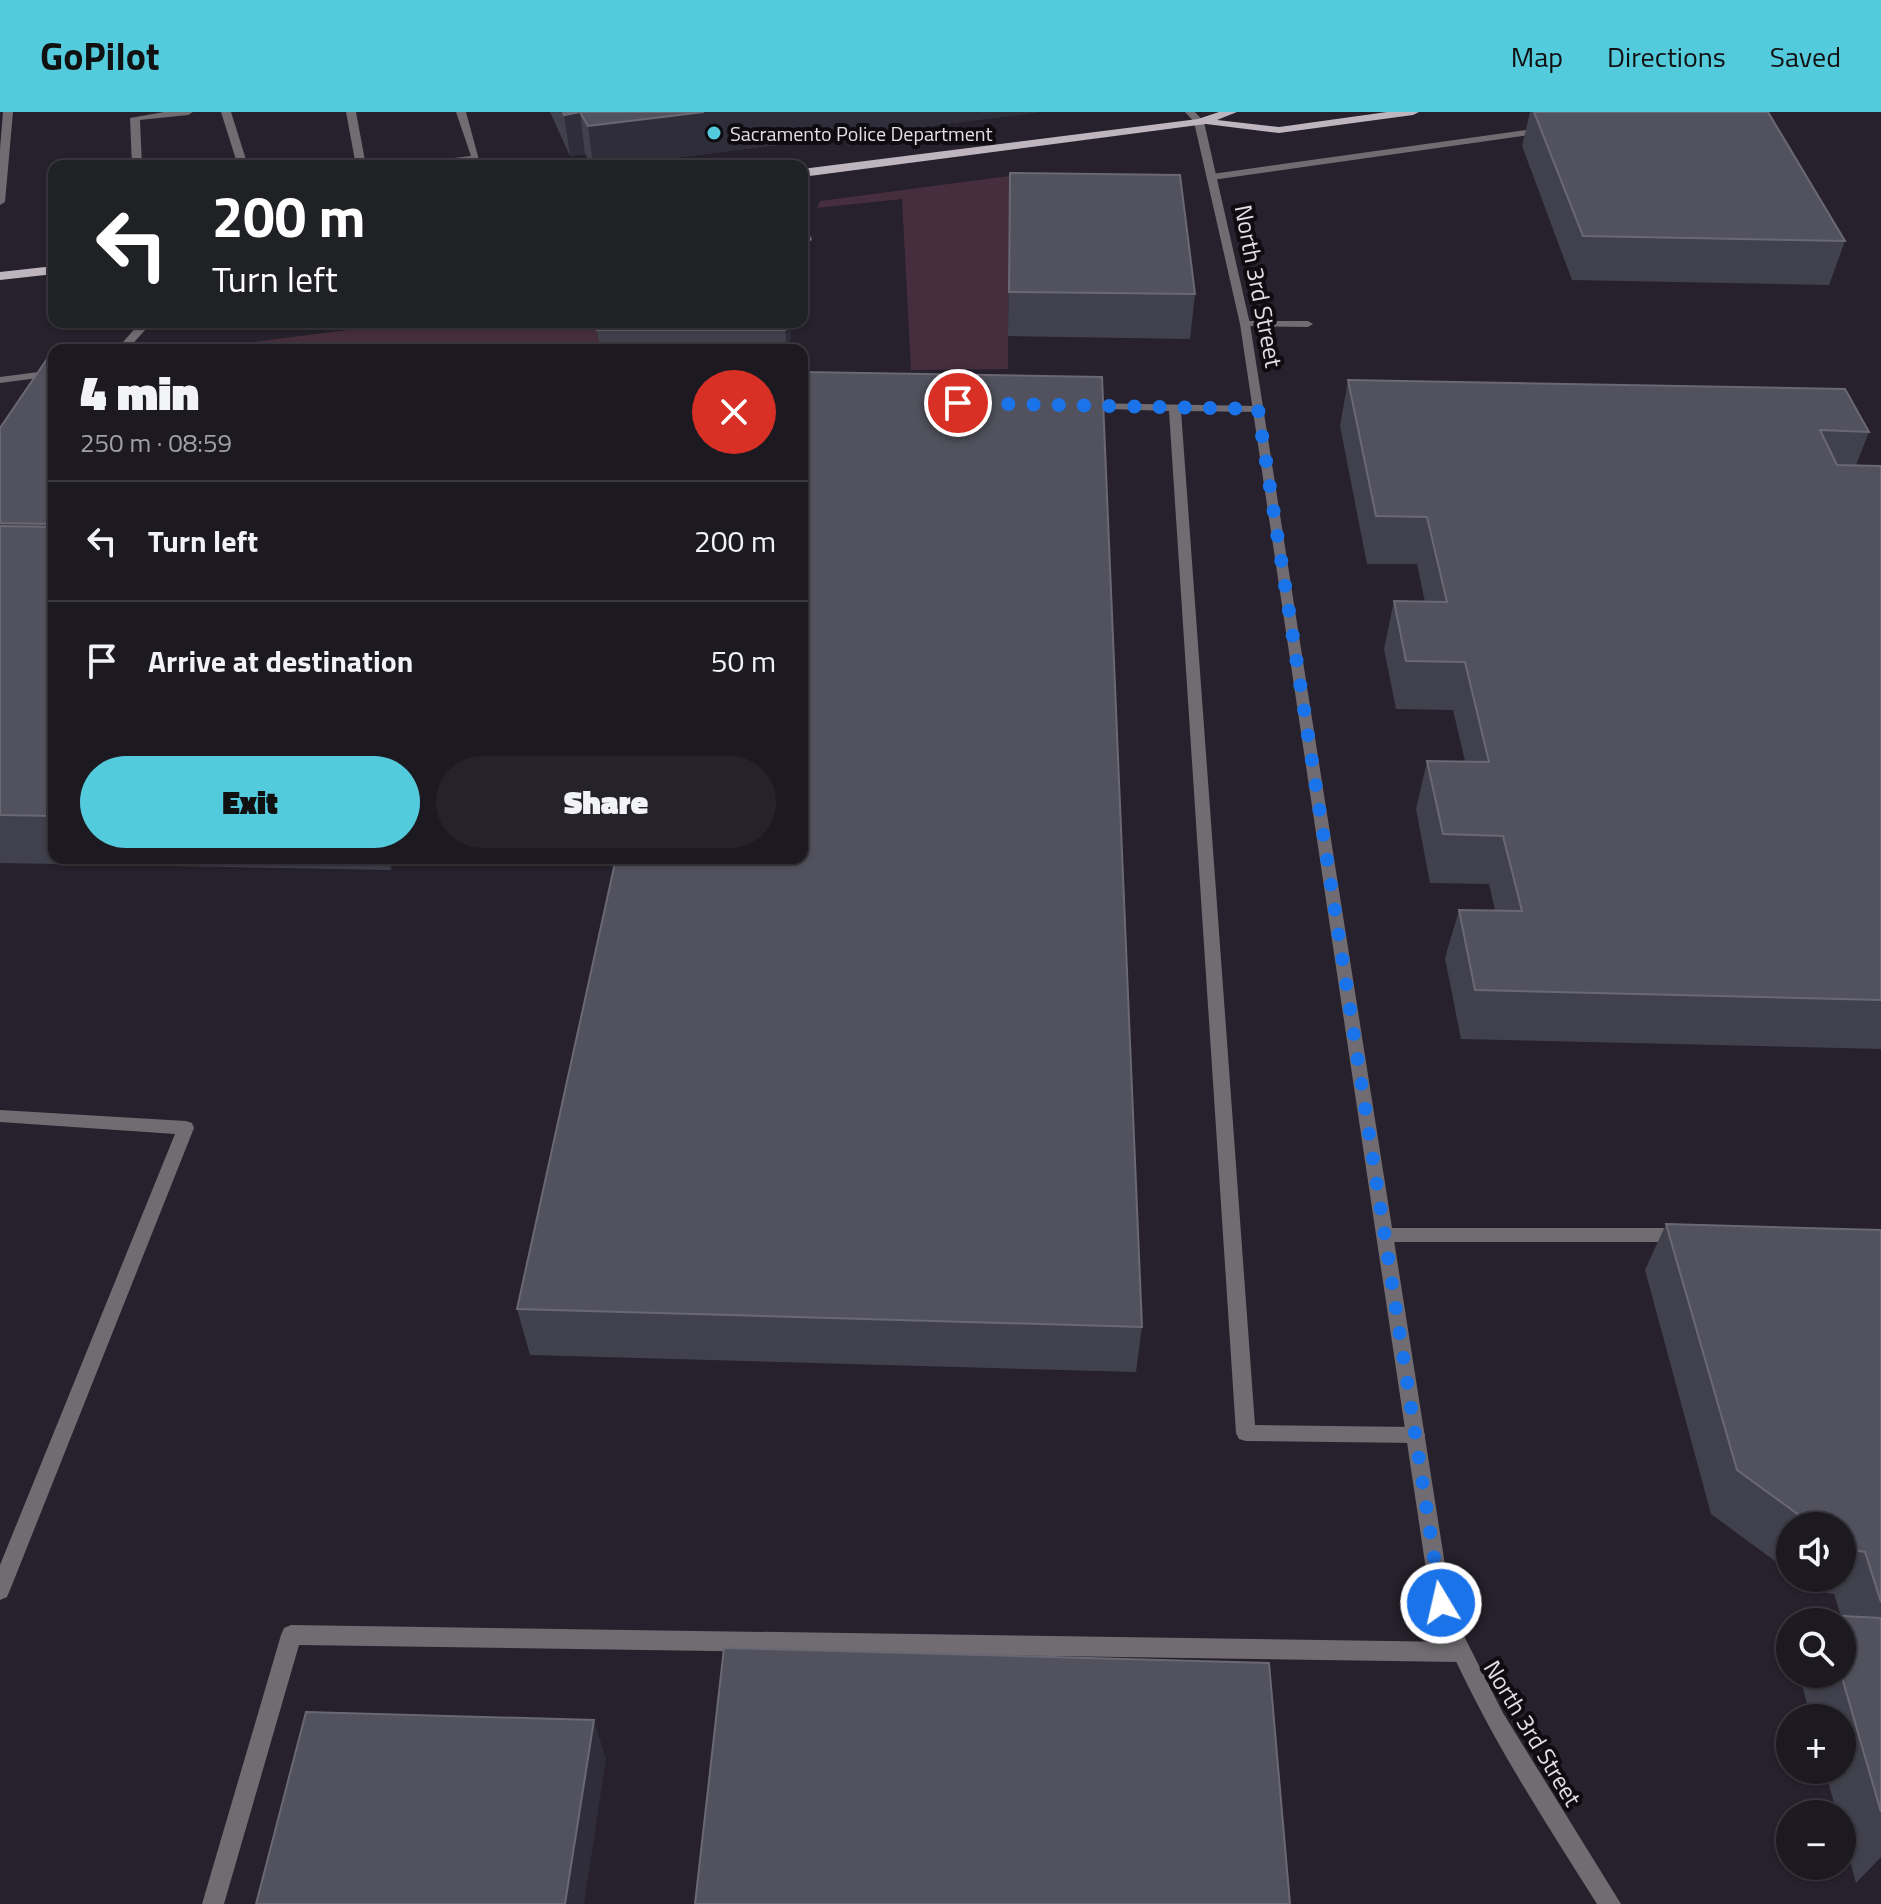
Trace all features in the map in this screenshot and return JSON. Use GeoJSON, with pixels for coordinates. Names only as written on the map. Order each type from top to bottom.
{"type":"FeatureCollection","features":[{"type":"Feature","properties":{"kind":"main road"},"geometry":{"type":"LineString","coordinates":[[808,172],[1231,112]]}},
{"type":"Feature","properties":{"kind":"main road"},"geometry":{"type":"LineString","coordinates":[[1194,117],[1279,130],[1413,112]]}},
{"type":"Feature","properties":{"kind":"main road"},"geometry":{"type":"LineString","coordinates":[[0,276],[48,271]]}},
{"type":"Feature","properties":{"kind":"street"},"geometry":{"type":"LineString","coordinates":[[0,202],[8,112]]}},
{"type":"Feature","properties":{"kind":"street"},"geometry":{"type":"LineString","coordinates":[[137,160],[135,118],[188,112]]}},
{"type":"Feature","properties":{"kind":"street"},"geometry":{"type":"LineString","coordinates":[[226,112],[241,160]]}},
{"type":"Feature","properties":{"kind":"street"},"geometry":{"type":"LineString","coordinates":[[351,112],[360,160]]}},
{"type":"Feature","properties":{"kind":"street"},"geometry":{"type":"LineString","coordinates":[[460,160],[476,158],[461,112]]}},
{"type":"Feature","properties":{"kind":"street","name":"North 3rd Street"},"geometry":{"type":"LineString","coordinates":[[1194,117],[1212,177],[1245,324],[1441,1603],[1458,1652],[1485,1706],[1610,1904]]}},
{"type":"Feature","properties":{"kind":"street"},"geometry":{"type":"LineString","coordinates":[[1212,177],[1567,127]]}},
{"type":"Feature","properties":{"kind":"street"},"geometry":{"type":"LineString","coordinates":[[1245,324],[1308,324]]}},
{"type":"Feature","properties":{"kind":"street"},"geometry":{"type":"LineString","coordinates":[[126,344],[141,328]]}},
{"type":"Feature","properties":{"kind":"street"},"geometry":{"type":"LineString","coordinates":[[0,380],[48,374]]}},
{"type":"Feature","properties":{"kind":"street"},"geometry":{"type":"LineString","coordinates":[[1067,405],[1258,409]]}},
{"type":"Feature","properties":{"kind":"street"},"geometry":{"type":"LineString","coordinates":[[1175,408],[1246,1433],[1415,1435]]}},
{"type":"Feature","properties":{"kind":"street"},"geometry":{"type":"LineString","coordinates":[[0,1116],[186,1128],[0,1590]]}},
{"type":"Feature","properties":{"kind":"street"},"geometry":{"type":"LineString","coordinates":[[1385,1235],[1703,1235]]}},
{"type":"Feature","properties":{"kind":"street"},"geometry":{"type":"LineString","coordinates":[[213,1904],[291,1635],[1458,1652]]}},
{"type":"Feature","properties":{"kind":"shaded area"},"geometry":{"type":"Polygon","coordinates":[[[1009,176],[1008,369],[911,370],[902,199],[817,208],[820,201],[1009,176]]]}},
{"type":"Feature","properties":{"kind":"shaded area"},"geometry":{"type":"Polygon","coordinates":[[[362,328],[611,328],[607,344],[246,343],[362,328]]]}},
{"type":"Feature","properties":{"kind":"building"},"geometry":{"type":"Polygon","coordinates":[[[580,112],[704,112],[588,126],[580,112]]]}},
{"type":"Feature","properties":{"kind":"building"},"geometry":{"type":"Polygon","coordinates":[[[1534,112],[1768,112],[1845,241],[1583,236],[1534,112]]]}},
{"type":"Feature","properties":{"kind":"building"},"geometry":{"type":"Polygon","coordinates":[[[1010,173],[1180,175],[1195,294],[1009,292],[1010,173]]]}},
{"type":"Feature","properties":{"kind":"building"},"geometry":{"type":"Polygon","coordinates":[[[598,328],[785,328],[785,330],[598,328]]]}},
{"type":"Feature","properties":{"kind":"building"},"geometry":{"type":"Polygon","coordinates":[[[48,359],[48,524],[0,523],[0,428],[48,359]]]}},
{"type":"Feature","properties":{"kind":"building"},"geometry":{"type":"Polygon","coordinates":[[[808,372],[1102,377],[1142,1327],[517,1309],[615,864],[808,864],[808,372]]]}},
{"type":"Feature","properties":{"kind":"building"},"geometry":{"type":"Polygon","coordinates":[[[1348,380],[1845,389],[1869,432],[1820,430],[1837,465],[1881,466],[1881,1000],[1475,990],[1459,910],[1522,911],[1503,836],[1443,834],[1427,761],[1489,762],[1465,662],[1406,661],[1394,601],[1447,602],[1427,517],[1376,516],[1348,380]]]}},
{"type":"Feature","properties":{"kind":"building"},"geometry":{"type":"Polygon","coordinates":[[[0,526],[48,527],[48,816],[0,815],[0,526]]]}},
{"type":"Feature","properties":{"kind":"building"},"geometry":{"type":"Polygon","coordinates":[[[1666,1224],[1881,1230],[1881,1602],[1865,1552],[1856,1551],[1856,1512],[1795,1512],[1737,1470],[1666,1224]]]}},
{"type":"Feature","properties":{"kind":"building"},"geometry":{"type":"Polygon","coordinates":[[[1856,1617],[1881,1618],[1881,1812],[1856,1726],[1856,1704],[1850,1704],[1845,1688],[1856,1688],[1856,1617]]]}},
{"type":"Feature","properties":{"kind":"building"},"geometry":{"type":"Polygon","coordinates":[[[724,1648],[1269,1663],[1290,1904],[695,1904],[724,1648]]]}},
{"type":"Feature","properties":{"kind":"building"},"geometry":{"type":"Polygon","coordinates":[[[306,1712],[594,1720],[565,1904],[256,1904],[306,1712]]]}},
{"type":"Feature","properties":{"kind":"place","name":"Sacramento Police Department"},"geometry":{"type":"Point","coordinates":[714,133]}},
{"type":"Feature","properties":{"kind":"route"},"geometry":{"type":"LineString","coordinates":[[958,403],[1258,409],[1441,1603]]}}]}
